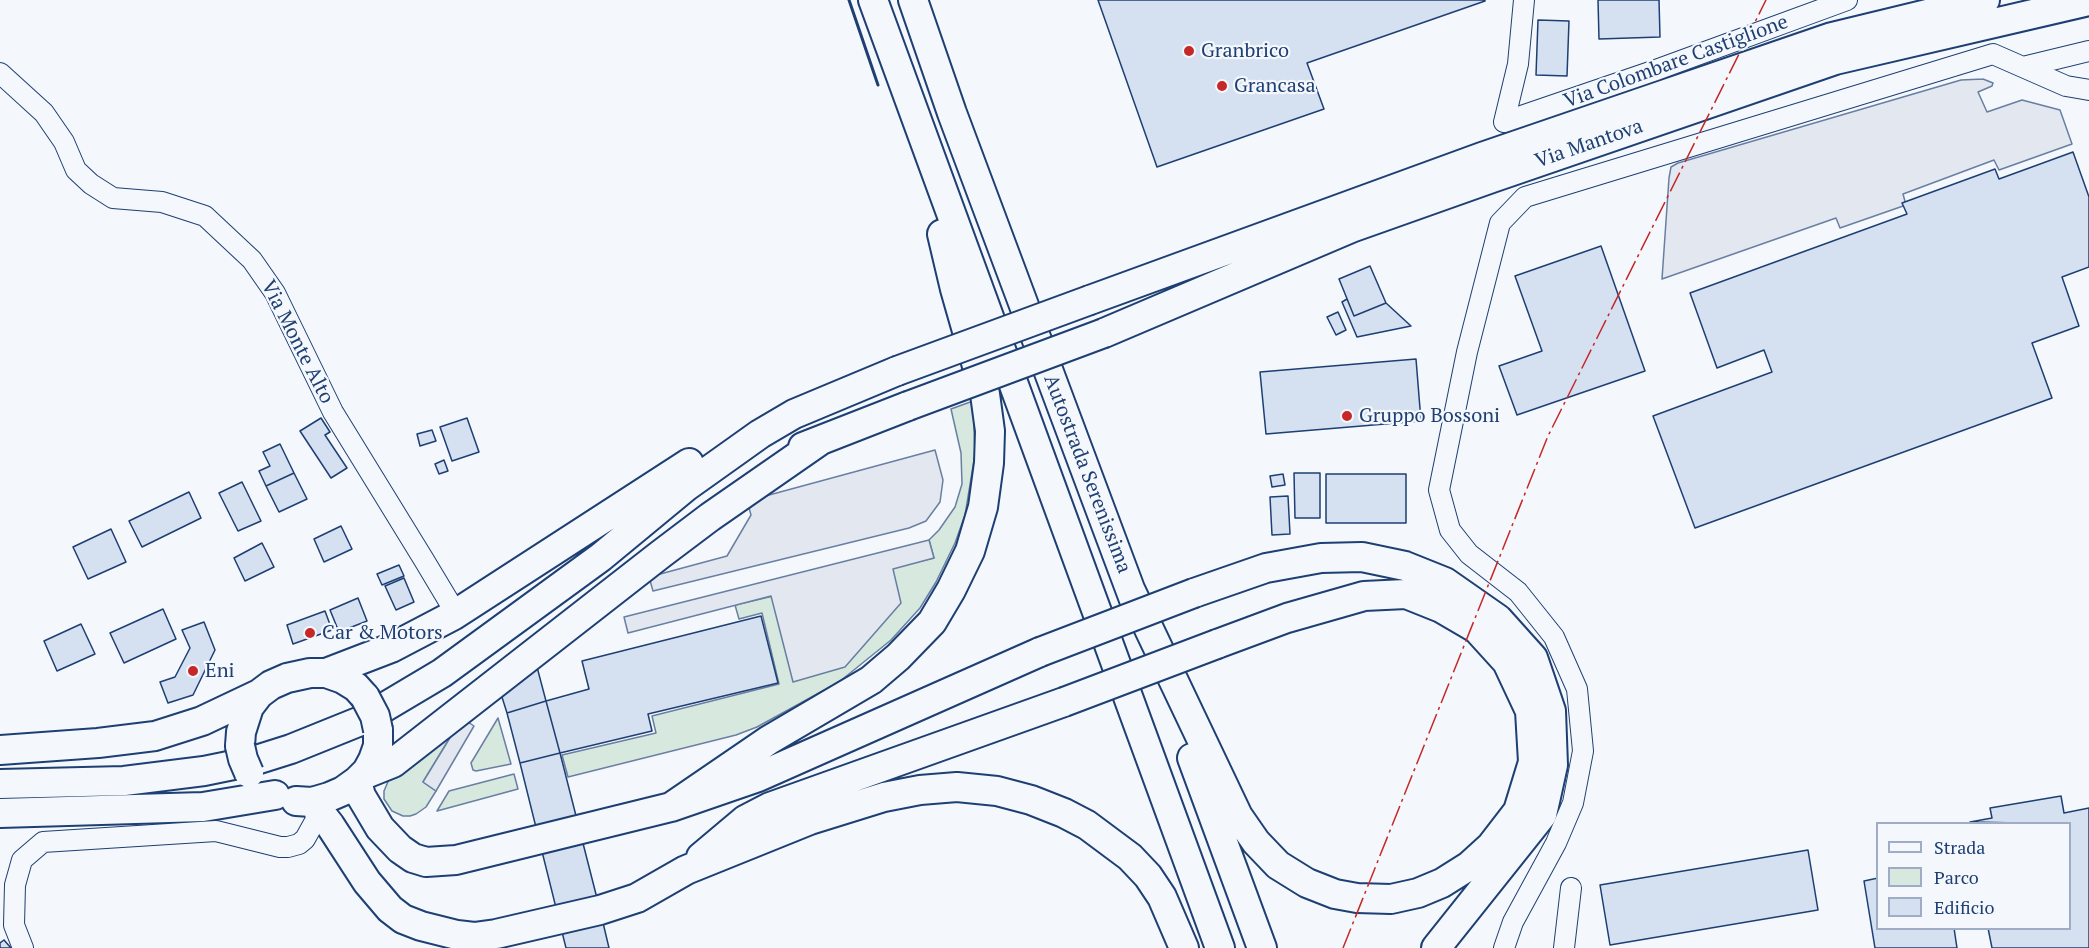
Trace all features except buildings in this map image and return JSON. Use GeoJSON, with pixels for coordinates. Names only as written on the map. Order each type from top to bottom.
{"type":"FeatureCollection","features":[{"type":"Feature","properties":{"kind":"highway","name":"Autostrada Serenissima"},"geometry":{"type":"LineString","coordinates":[[873,0],[1220,948]]}},
{"type":"Feature","properties":{"kind":"highway","name":"Autostrada Serenissima"},"geometry":{"type":"LineString","coordinates":[[913,0],[952,112],[1262,948]]}},
{"type":"Feature","properties":{"kind":"highway"},"geometry":{"type":"LineString","coordinates":[[1832,37],[1896,6],[1915,0]]}},
{"type":"Feature","properties":{"kind":"highway","name":"Via Mantova"},"geometry":{"type":"LineString","coordinates":[[794,414],[897,371],[1482,157],[1832,37],[1985,0]]}},
{"type":"Feature","properties":{"kind":"highway","name":"Via Mantova"},"geometry":{"type":"LineString","coordinates":[[821,440],[1104,333],[1351,228],[1492,178],[1835,60],[2089,1]]}},
{"type":"Feature","properties":{"kind":"highway"},"geometry":{"type":"LineString","coordinates":[[671,807],[769,740],[871,681],[932,622],[970,551],[983,507],[989,463],[990,431],[985,394],[956,289],[911,104]]}},
{"type":"Feature","properties":{"kind":"highway"},"geometry":{"type":"LineString","coordinates":[[326,673],[391,648],[454,615],[709,450],[794,414]]}},
{"type":"Feature","properties":{"kind":"highway"},"geometry":{"type":"LineString","coordinates":[[0,784],[160,778],[253,761],[327,736],[363,720],[442,673],[601,556],[702,474],[760,434],[794,414]]}},
{"type":"Feature","properties":{"kind":"highway"},"geometry":{"type":"LineString","coordinates":[[601,556],[743,474],[821,440]]}},
{"type":"Feature","properties":{"kind":"highway"},"geometry":{"type":"LineString","coordinates":[[316,807],[360,778],[383,768],[402,756],[710,517],[821,440]]}},
{"type":"Feature","properties":{"kind":"highway"},"geometry":{"type":"LineString","coordinates":[[0,750],[98,743],[155,736],[202,721],[287,678],[310,673],[326,673],[356,687],[365,697],[375,716],[378,746],[374,760],[360,778],[361,796],[380,828],[388,838],[413,858],[426,862],[456,860],[671,807],[758,777],[1040,652],[1266,568],[1321,558],[1362,557],[1404,566],[1444,582],[1498,619],[1533,658],[1551,711],[1553,765],[1542,815],[1436,948]]}},
{"type":"Feature","properties":{"kind":"highway"},"geometry":{"type":"LineString","coordinates":[[686,870],[732,829],[760,811],[1064,702],[1217,644],[1287,618],[1364,596],[1406,594],[1459,618],[1478,629],[1507,662],[1530,711],[1533,762],[1518,811],[1491,846],[1469,866],[1442,883],[1418,893],[1391,899],[1357,897],[1335,894],[1306,884],[1278,866],[1256,842],[1238,816],[1130,589]]}},
{"type":"Feature","properties":{"kind":"highway"},"geometry":{"type":"LineString","coordinates":[[259,694],[244,718],[240,746],[249,773],[275,795],[316,807],[367,882],[390,909],[403,919],[421,926],[474,937],[600,910],[637,898],[686,870],[810,820],[884,797],[920,790],[957,787],[997,792],[1030,800],[1087,825],[1130,856],[1148,876],[1162,897],[1184,948]]}},
{"type":"Feature","properties":{"kind":"highway"},"geometry":{"type":"LineString","coordinates":[[0,813],[204,807],[275,795]]}},
{"type":"Feature","properties":{"kind":"street","name":"Via Colombare Castiglione"},"geometry":{"type":"LineString","coordinates":[[1524,0],[1518,64],[1504,122],[1666,67],[1847,0]]}},
{"type":"Feature","properties":{"kind":"street"},"geometry":{"type":"LineString","coordinates":[[2024,68],[2089,52]]}},
{"type":"Feature","properties":{"kind":"street"},"geometry":{"type":"LineString","coordinates":[[2058,83],[2074,61],[2089,52]]}},
{"type":"Feature","properties":{"kind":"street"},"geometry":{"type":"LineString","coordinates":[[1504,948],[1513,922],[1556,843],[1573,803],[1583,751],[1577,690],[1554,637],[1518,592],[1469,554],[1450,530],[1438,490],[1467,352],[1500,223],[1525,197],[1993,54],[2058,83],[2089,90]]}},
{"type":"Feature","properties":{"kind":"street","name":"Via Monte Alto"},"geometry":{"type":"LineString","coordinates":[[0,73],[44,113],[63,142],[76,170],[91,184],[113,198],[162,202],[205,216],[252,260],[275,293],[333,412],[451,605],[454,615]]}},
{"type":"Feature","properties":{"kind":"street"},"geometry":{"type":"LineString","coordinates":[[23,948],[14,925],[15,885],[22,860],[43,842],[216,831],[288,847],[299,844],[305,839],[316,807]]}},
{"type":"Feature","properties":{"kind":"street"},"geometry":{"type":"LineString","coordinates":[[1564,948],[1571,888]]}},
{"type":"Feature","properties":{"kind":"green space"},"geometry":{"type":"Polygon","coordinates":[[[973,401],[975,454],[965,515],[955,543],[936,582],[920,608],[891,640],[839,682],[757,727],[736,735],[568,777],[562,755],[656,733],[652,716],[779,684],[762,613],[739,619],[735,605],[934,558],[929,540],[955,507],[962,484],[961,453],[951,409],[973,401]]]}},
{"type":"Feature","properties":{"kind":"green space"},"geometry":{"type":"Polygon","coordinates":[[[462,718],[423,782],[436,791],[426,807],[410,816],[403,816],[392,811],[384,799],[384,791],[390,777],[462,718]]]}},
{"type":"Feature","properties":{"kind":"green space"},"geometry":{"type":"Polygon","coordinates":[[[498,718],[511,764],[473,770],[471,763],[498,718]]]}},
{"type":"Feature","properties":{"kind":"green space"},"geometry":{"type":"Polygon","coordinates":[[[514,774],[518,789],[437,811],[449,791],[514,774]]]}},
{"type":"Feature","properties":{"kind":"shaded area"},"geometry":{"type":"Polygon","coordinates":[[[1983,79],[1993,83],[1992,86],[1978,92],[1987,112],[2022,100],[2060,110],[2072,144],[1999,170],[1994,160],[1903,194],[1906,205],[1840,228],[1836,218],[1662,279],[1671,167],[1678,163],[1961,80],[1983,79]]]}},
{"type":"Feature","properties":{"kind":"shaded area"},"geometry":{"type":"Polygon","coordinates":[[[935,450],[943,480],[940,502],[926,521],[909,528],[653,591],[649,577],[727,556],[751,515],[747,501],[935,450]]]}},
{"type":"Feature","properties":{"kind":"shaded area"},"geometry":{"type":"Polygon","coordinates":[[[929,540],[934,558],[893,569],[901,603],[845,667],[793,682],[771,596],[628,633],[624,617],[929,540]]]}},
{"type":"Feature","properties":{"kind":"shaded area"},"geometry":{"type":"Polygon","coordinates":[[[462,718],[474,726],[436,791],[423,782],[462,718]]]}},
{"type":"Feature","properties":{"kind":"wall"},"geometry":{"type":"LineString","coordinates":[[849,0],[878,85]]}},
{"type":"Feature","properties":{"kind":"power"},"geometry":{"type":"LineString","coordinates":[[1343,948],[1548,436],[1766,0]]}},
{"type":"Feature","properties":{"kind":"place","name":"Granbrico"},"geometry":{"type":"Point","coordinates":[1189,51]}},
{"type":"Feature","properties":{"kind":"place","name":"Grancasa"},"geometry":{"type":"Point","coordinates":[1222,86]}},
{"type":"Feature","properties":{"kind":"place","name":"Gruppo Bossoni"},"geometry":{"type":"Point","coordinates":[1347,416]}},
{"type":"Feature","properties":{"kind":"place","name":"Car & Motors"},"geometry":{"type":"Point","coordinates":[310,633]}},
{"type":"Feature","properties":{"kind":"place","name":"Eni"},"geometry":{"type":"Point","coordinates":[193,671]}}]}
